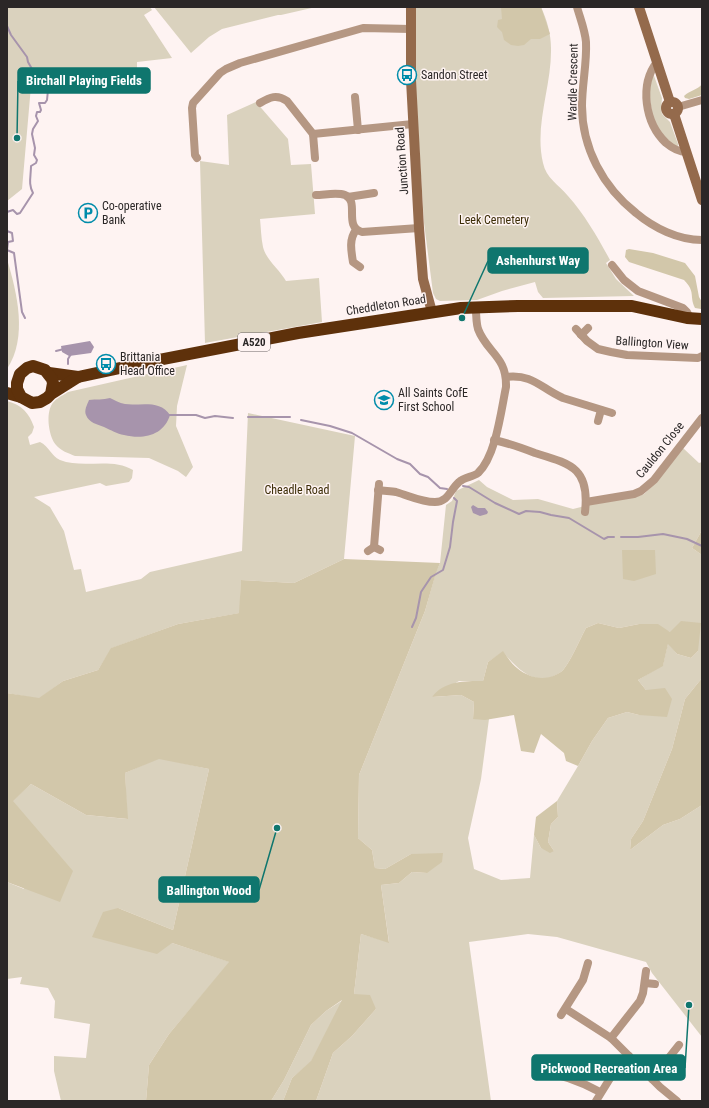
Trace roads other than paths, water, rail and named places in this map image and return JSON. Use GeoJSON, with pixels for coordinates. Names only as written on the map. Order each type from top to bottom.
{"type":"FeatureCollection","features":[{"type":"Feature","properties":{"kind":"highway","name":"Cheddleton Road"},"geometry":{"type":"LineString","coordinates":[[7,393],[35,403],[43,401],[51,394],[78,378],[148,362],[298,334],[432,312],[476,307],[632,306],[702,320]]}},
{"type":"Feature","properties":{"kind":"highway","name":"Cheddleton Road"},"geometry":{"type":"LineString","coordinates":[[7,386],[18,379],[22,371],[30,367],[41,367],[49,373],[78,378]]}},
{"type":"Feature","properties":{"kind":"highway"},"geometry":{"type":"LineString","coordinates":[[49,373],[53,384],[51,394]]}},
{"type":"Feature","properties":{"kind":"highway"},"geometry":{"type":"LineString","coordinates":[[18,379],[17,389],[21,397]]}},
{"type":"Feature","properties":{"kind":"street","name":"Junction Road"},"geometry":{"type":"LineString","coordinates":[[411,7],[411,80],[419,228],[424,279],[432,312]]}},
{"type":"Feature","properties":{"kind":"street","name":"Wardle Crescent"},"geometry":{"type":"LineString","coordinates":[[577,7],[586,41],[586,65],[582,107],[584,125],[587,142],[598,169],[618,196],[641,218],[652,225],[678,236],[702,240]]}},
{"type":"Feature","properties":{"kind":"street"},"geometry":{"type":"LineString","coordinates":[[639,7],[674,108],[686,152],[702,200]]}},
{"type":"Feature","properties":{"kind":"street"},"geometry":{"type":"LineString","coordinates":[[197,158],[195,155],[193,103],[220,73],[226,69],[240,63],[363,28],[411,29]]}},
{"type":"Feature","properties":{"kind":"street"},"geometry":{"type":"LineString","coordinates":[[657,62],[652,68],[647,85],[646,99],[648,112],[660,136],[670,147],[686,152]]}},
{"type":"Feature","properties":{"kind":"street"},"geometry":{"type":"LineString","coordinates":[[260,103],[272,96],[282,98],[287,101],[313,134],[315,158]]}},
{"type":"Feature","properties":{"kind":"street"},"geometry":{"type":"LineString","coordinates":[[355,97],[358,130]]}},
{"type":"Feature","properties":{"kind":"street"},"geometry":{"type":"LineString","coordinates":[[674,108],[702,100]]}},
{"type":"Feature","properties":{"kind":"street"},"geometry":{"type":"LineString","coordinates":[[313,134],[413,124]]}},
{"type":"Feature","properties":{"kind":"street"},"geometry":{"type":"LineString","coordinates":[[316,195],[341,194],[348,197],[374,193]]}},
{"type":"Feature","properties":{"kind":"street"},"geometry":{"type":"LineString","coordinates":[[348,197],[351,203],[353,224],[356,230],[362,232],[419,228]]}},
{"type":"Feature","properties":{"kind":"street"},"geometry":{"type":"LineString","coordinates":[[356,230],[351,240],[352,255],[353,262],[360,267]]}},
{"type":"Feature","properties":{"kind":"street"},"geometry":{"type":"LineString","coordinates":[[612,265],[617,273],[638,291],[683,308],[690,318]]}},
{"type":"Feature","properties":{"kind":"street"},"geometry":{"type":"LineString","coordinates":[[374,549],[379,487],[418,500],[440,502],[446,499],[460,481],[477,474],[487,460],[492,449],[506,387],[506,376],[503,366],[478,328],[476,307]]}},
{"type":"Feature","properties":{"kind":"street","name":"Ballington View"},"geometry":{"type":"LineString","coordinates":[[588,328],[578,332],[598,349],[612,352],[666,357],[698,358],[702,356]]}},
{"type":"Feature","properties":{"kind":"street"},"geometry":{"type":"LineString","coordinates":[[506,376],[520,376],[537,381],[555,394],[612,413]]}},
{"type":"Feature","properties":{"kind":"street"},"geometry":{"type":"LineString","coordinates":[[598,421],[601,410]]}},
{"type":"Feature","properties":{"kind":"street","name":"Cauldon Close"},"geometry":{"type":"LineString","coordinates":[[586,502],[641,492],[654,480],[702,418]]}},
{"type":"Feature","properties":{"kind":"street"},"geometry":{"type":"LineString","coordinates":[[494,440],[558,460],[572,466],[582,479],[586,489],[585,512]]}},
{"type":"Feature","properties":{"kind":"street"},"geometry":{"type":"LineString","coordinates":[[577,968],[587,967],[583,980],[564,1012],[611,1038],[652,1079],[677,1101]]}},
{"type":"Feature","properties":{"kind":"street"},"geometry":{"type":"LineString","coordinates":[[611,1038],[640,1001],[643,993],[646,971]]}},
{"type":"Feature","properties":{"kind":"street"},"geometry":{"type":"LineString","coordinates":[[645,983],[655,984]]}},
{"type":"Feature","properties":{"kind":"street"},"geometry":{"type":"LineString","coordinates":[[652,1079],[674,1047]]}},
{"type":"Feature","properties":{"kind":"street"},"geometry":{"type":"LineString","coordinates":[[596,1101],[600,1092],[614,1072],[629,1056]]}},
{"type":"Feature","properties":{"kind":"street"},"geometry":{"type":"LineString","coordinates":[[542,1075],[575,1080],[600,1092]]}},
{"type":"Feature","properties":{"kind":"waterway"},"geometry":{"type":"LineString","coordinates":[[7,26],[11,35],[27,57],[28,62],[40,83],[41,89],[48,90],[47,100],[45,103],[39,103],[41,110],[40,112],[37,112],[36,116],[38,121],[32,134],[35,148],[34,155],[37,160],[36,163],[31,166],[30,183],[33,193],[20,213],[17,214],[13,210],[7,212]]}},
{"type":"Feature","properties":{"kind":"waterway"},"geometry":{"type":"LineString","coordinates":[[7,231],[12,233],[13,241],[8,242],[7,250],[14,253],[22,312],[25,318]]}},
{"type":"Feature","properties":{"kind":"waterway"},"geometry":{"type":"LineString","coordinates":[[56,351],[64,349]]}},
{"type":"Feature","properties":{"kind":"waterway"},"geometry":{"type":"LineString","coordinates":[[68,364],[68,359],[71,354]]}},
{"type":"Feature","properties":{"kind":"waterway"},"geometry":{"type":"LineString","coordinates":[[169,415],[196,415],[205,418],[215,416],[233,418]]}},
{"type":"Feature","properties":{"kind":"waterway"},"geometry":{"type":"LineString","coordinates":[[248,417],[290,417]]}},
{"type":"Feature","properties":{"kind":"waterway"},"geometry":{"type":"LineString","coordinates":[[301,420],[330,426],[352,433],[397,459],[410,464],[420,474],[428,477],[440,488],[447,489]]}},
{"type":"Feature","properties":{"kind":"waterway"},"geometry":{"type":"LineString","coordinates":[[463,486],[469,487],[495,503],[519,514],[526,511],[540,512],[569,518],[604,539],[614,537]]}},
{"type":"Feature","properties":{"kind":"waterway"},"geometry":{"type":"LineString","coordinates":[[412,627],[416,618],[421,592],[431,577],[443,570],[450,547],[457,501],[454,498]]}},
{"type":"Feature","properties":{"kind":"waterway"},"geometry":{"type":"LineString","coordinates":[[621,537],[638,537],[663,534],[687,539],[702,546]]}},
{"type":"Feature","properties":{"kind":"place","name":"Sandon Street"},"geometry":{"type":"Point","coordinates":[407,75]}},
{"type":"Feature","properties":{"kind":"place","name":"Birchall Playing Fields"},"geometry":{"type":"Point","coordinates":[17,138]}},
{"type":"Feature","properties":{"kind":"place","name":"Co-operative Bank"},"geometry":{"type":"Point","coordinates":[88,213]}},
{"type":"Feature","properties":{"kind":"place","name":"Ashenhurst Way"},"geometry":{"type":"Point","coordinates":[462,318]}},
{"type":"Feature","properties":{"kind":"place","name":"Brittania Head Office"},"geometry":{"type":"Point","coordinates":[106,364]}},
{"type":"Feature","properties":{"kind":"place","name":"All Saints CofE First School"},"geometry":{"type":"Point","coordinates":[384,400]}},
{"type":"Feature","properties":{"kind":"place","name":"Ballington Wood"},"geometry":{"type":"Point","coordinates":[277,828]}},
{"type":"Feature","properties":{"kind":"place","name":"Pickwood Recreation Area"},"geometry":{"type":"Point","coordinates":[689,1005]}},
{"type":"Feature","properties":{"kind":"park label","name":"Leek Cemetery"},"geometry":{"type":"Point","coordinates":[494,220]}},
{"type":"Feature","properties":{"kind":"park label","name":"Cheadle Road"},"geometry":{"type":"Point","coordinates":[297,490]}}]}
